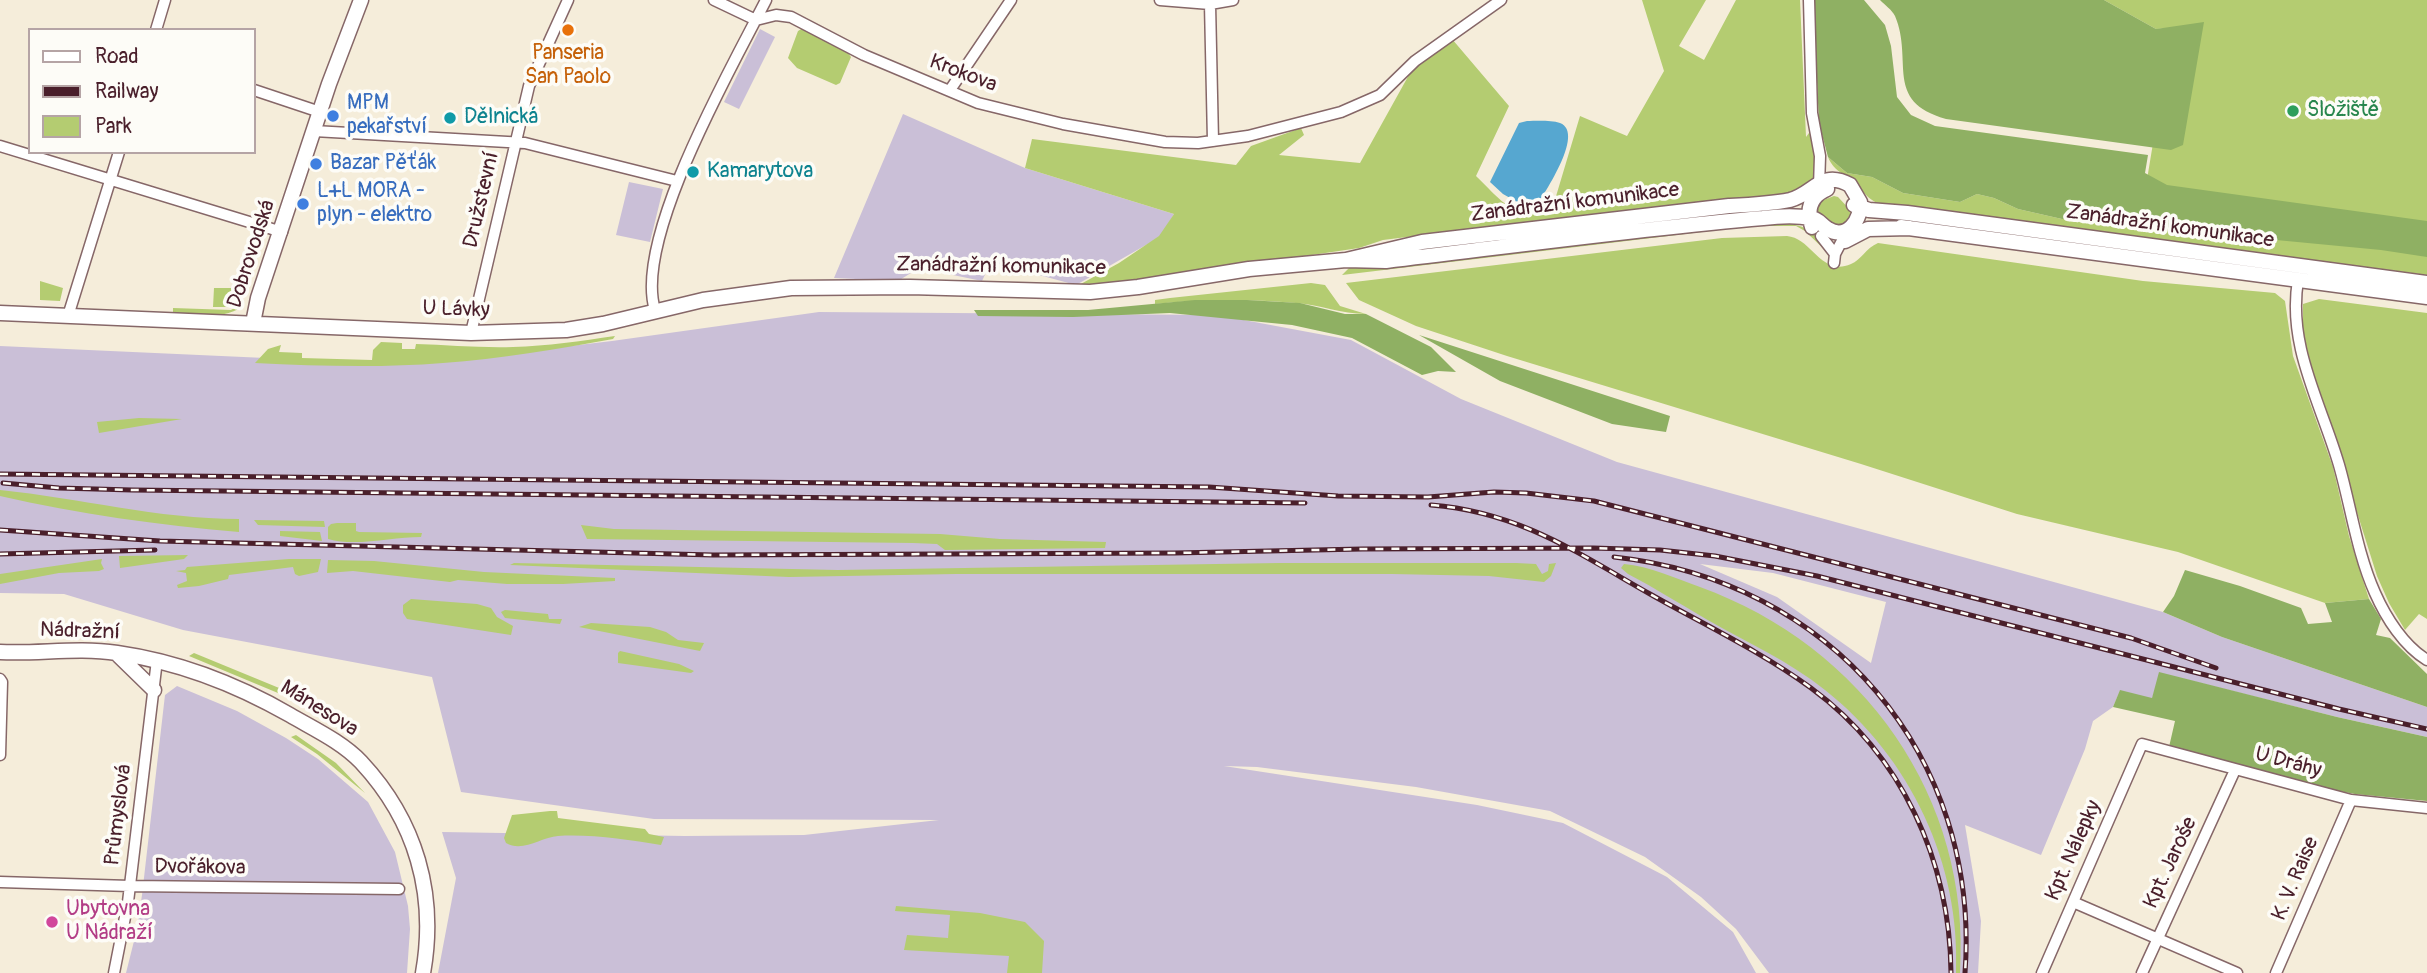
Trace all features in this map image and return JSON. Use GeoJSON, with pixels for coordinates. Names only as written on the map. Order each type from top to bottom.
{"type":"FeatureCollection","features":[{"type":"Feature","properties":{"kind":"main road","name":"Dobrovodská"},"geometry":{"type":"LineString","coordinates":[[0,313],[253,323],[258,298],[320,112],[361,0]]}},
{"type":"Feature","properties":{"kind":"main road"},"geometry":{"type":"LineString","coordinates":[[1843,242],[1828,240],[1814,226],[1810,206],[1817,191],[1839,180],[1850,185],[1860,202]]}},
{"type":"Feature","properties":{"kind":"main road"},"geometry":{"type":"LineString","coordinates":[[1817,191],[1838,190],[1844,192],[1853,205],[1860,202]]}},
{"type":"Feature","properties":{"kind":"main road","name":"Zanádražní komunikace"},"geometry":{"type":"LineString","coordinates":[[1346,260],[1422,242],[1729,205],[1801,206],[1817,191]]}},
{"type":"Feature","properties":{"kind":"main road"},"geometry":{"type":"LineString","coordinates":[[1843,242],[1860,202]]}},
{"type":"Feature","properties":{"kind":"main road","name":"Zanádražní komunikace"},"geometry":{"type":"LineString","coordinates":[[1860,202],[1907,213],[2427,283]]}},
{"type":"Feature","properties":{"kind":"main road","name":"Zanádražní komunikace"},"geometry":{"type":"LineString","coordinates":[[656,310],[791,288],[911,287],[1090,292],[1250,269],[1346,260],[1386,261],[1760,218],[1787,216],[1814,226]]}},
{"type":"Feature","properties":{"kind":"main road"},"geometry":{"type":"LineString","coordinates":[[1814,226],[1817,220],[1830,231],[1840,232],[1843,242]]}},
{"type":"Feature","properties":{"kind":"main road","name":"Zanádražní komunikace"},"geometry":{"type":"LineString","coordinates":[[1843,242],[1871,221],[1910,229],[2427,297]]}},
{"type":"Feature","properties":{"kind":"main road","name":"Zanádražní komunikace"},"geometry":{"type":"LineString","coordinates":[[1843,242],[1868,229],[1910,229]]}},
{"type":"Feature","properties":{"kind":"main road","name":"U Lávky"},"geometry":{"type":"LineString","coordinates":[[253,323],[471,333],[566,330],[603,324],[656,310]]}},
{"type":"Feature","properties":{"kind":"main road","name":"Nádražní"},"geometry":{"type":"LineString","coordinates":[[1,652],[115,652],[156,660]]}},
{"type":"Feature","properties":{"kind":"main road"},"geometry":{"type":"LineString","coordinates":[[115,652],[154,690]]}},
{"type":"Feature","properties":{"kind":"main road","name":"Mánesova"},"geometry":{"type":"LineString","coordinates":[[156,660],[207,674],[261,698],[340,744],[361,762],[393,804],[414,842],[424,879],[428,920],[423,973]]}},
{"type":"Feature","properties":{"kind":"street"},"geometry":{"type":"LineString","coordinates":[[157,28],[166,0]]}},
{"type":"Feature","properties":{"kind":"street","name":"Družstevní"},"geometry":{"type":"LineString","coordinates":[[471,333],[529,86],[568,0]]}},
{"type":"Feature","properties":{"kind":"street"},"geometry":{"type":"LineString","coordinates":[[714,0],[756,20]]}},
{"type":"Feature","properties":{"kind":"street"},"geometry":{"type":"LineString","coordinates":[[656,310],[652,298],[653,270],[677,181],[766,0]]}},
{"type":"Feature","properties":{"kind":"street"},"geometry":{"type":"LineString","coordinates":[[1160,0],[1210,4],[1233,0]]}},
{"type":"Feature","properties":{"kind":"street","name":"Krokova"},"geometry":{"type":"LineString","coordinates":[[756,20],[776,16],[791,17],[864,55],[978,103],[1063,124],[1165,142],[1198,143],[1248,136],[1341,113],[1380,94],[1415,61],[1501,0]]}},
{"type":"Feature","properties":{"kind":"street"},"geometry":{"type":"LineString","coordinates":[[1809,0],[1812,113],[1820,156],[1817,191]]}},
{"type":"Feature","properties":{"kind":"street"},"geometry":{"type":"LineString","coordinates":[[950,90],[1006,2]]}},
{"type":"Feature","properties":{"kind":"street"},"geometry":{"type":"LineString","coordinates":[[1210,4],[1213,141]]}},
{"type":"Feature","properties":{"kind":"street"},"geometry":{"type":"LineString","coordinates":[[256,91],[320,112]]}},
{"type":"Feature","properties":{"kind":"street"},"geometry":{"type":"LineString","coordinates":[[314,131],[532,144],[677,181]]}},
{"type":"Feature","properties":{"kind":"street"},"geometry":{"type":"LineString","coordinates":[[0,146],[282,232]]}},
{"type":"Feature","properties":{"kind":"street"},"geometry":{"type":"LineString","coordinates":[[68,316],[118,154]]}},
{"type":"Feature","properties":{"kind":"street"},"geometry":{"type":"LineString","coordinates":[[1820,156],[1839,180]]}},
{"type":"Feature","properties":{"kind":"street"},"geometry":{"type":"LineString","coordinates":[[2298,280],[2295,318],[2300,353],[2338,463],[2375,593],[2395,629],[2427,660]]}},
{"type":"Feature","properties":{"kind":"street","name":"Průmyslová"},"geometry":{"type":"LineString","coordinates":[[114,973],[130,886],[156,660]]}},
{"type":"Feature","properties":{"kind":"street"},"geometry":{"type":"LineString","coordinates":[[0,679],[0,755]]}},
{"type":"Feature","properties":{"kind":"street","name":"U Dráhy"},"geometry":{"type":"LineString","coordinates":[[2142,744],[2351,800],[2427,808]]}},
{"type":"Feature","properties":{"kind":"street","name":"Kpt. Nálepky"},"geometry":{"type":"LineString","coordinates":[[2042,973],[2142,744]]}},
{"type":"Feature","properties":{"kind":"street","name":"Kpt. Jaroše"},"geometry":{"type":"LineString","coordinates":[[2142,973],[2235,769]]}},
{"type":"Feature","properties":{"kind":"street","name":"K. V. Raise"},"geometry":{"type":"LineString","coordinates":[[2276,973],[2351,800]]}},
{"type":"Feature","properties":{"kind":"street","name":"Dvořákova"},"geometry":{"type":"LineString","coordinates":[[0,882],[399,889]]}},
{"type":"Feature","properties":{"kind":"street"},"geometry":{"type":"LineString","coordinates":[[2073,902],[2237,973]]}},
{"type":"Feature","properties":{"kind":"shaded area"},"geometry":{"type":"Polygon","coordinates":[[[760,29],[775,37],[739,109],[724,102],[760,29]]]}},
{"type":"Feature","properties":{"kind":"shaded area"},"geometry":{"type":"Polygon","coordinates":[[[903,114],[1025,168],[1174,214],[1160,237],[1076,285],[991,262],[982,281],[919,268],[898,281],[834,278],[903,114]]]}},
{"type":"Feature","properties":{"kind":"shaded area"},"geometry":{"type":"Polygon","coordinates":[[[629,182],[663,189],[650,242],[616,235],[629,182]]]}},
{"type":"Feature","properties":{"kind":"shaded area"},"geometry":{"type":"Polygon","coordinates":[[[819,312],[1217,315],[1351,340],[1461,399],[1617,462],[2163,612],[2222,637],[2427,707],[2427,737],[2160,673],[2152,699],[2120,691],[2113,707],[2093,721],[2085,749],[2041,855],[1965,825],[1981,921],[1978,973],[1769,973],[1736,929],[1701,897],[1645,857],[1550,811],[1416,787],[1257,767],[1224,766],[1477,805],[1563,823],[1667,877],[1733,932],[1756,973],[438,973],[456,878],[442,832],[804,835],[939,820],[654,819],[461,792],[432,677],[183,630],[64,594],[0,593],[0,346],[376,363],[460,359],[819,312]],[[1700,564],[1777,597],[1871,663],[1886,602],[1773,573],[1700,564]]]}},
{"type":"Feature","properties":{"kind":"shaded area"},"geometry":{"type":"Polygon","coordinates":[[[177,686],[237,711],[286,738],[318,759],[368,802],[395,852],[408,906],[410,929],[407,973],[126,973],[142,895],[165,695],[177,686]]]}},
{"type":"Feature","properties":{"kind":"green space"},"geometry":{"type":"Polygon","coordinates":[[[1642,0],[1706,0],[1679,46],[1704,60],[1736,0],[1800,0],[1806,137],[1812,129],[1817,151],[1817,177],[1805,189],[1783,197],[1712,201],[1383,240],[1359,248],[1143,280],[1079,285],[1119,263],[1159,236],[1174,214],[1025,168],[1032,139],[1236,165],[1251,146],[1301,128],[1304,135],[1279,155],[1360,163],[1415,64],[1452,39],[1509,106],[1476,176],[1508,206],[1516,210],[1537,214],[1551,213],[1580,116],[1627,136],[1664,71],[1642,0]]]}},
{"type":"Feature","properties":{"kind":"green space"},"geometry":{"type":"Polygon","coordinates":[[[1813,0],[1864,0],[1885,25],[1891,46],[1897,97],[1911,115],[1935,126],[2148,155],[2145,173],[2167,185],[2427,221],[2427,257],[2203,233],[2107,219],[2062,219],[2018,209],[1977,194],[1960,202],[1903,193],[1872,177],[1847,173],[1828,157],[1819,123],[1813,0]]]}},
{"type":"Feature","properties":{"kind":"green space"},"geometry":{"type":"Polygon","coordinates":[[[1880,0],[2104,0],[2156,29],[2204,22],[2183,145],[2171,150],[1946,119],[1926,111],[1914,102],[1907,90],[1900,33],[1895,16],[1880,0]]]}},
{"type":"Feature","properties":{"kind":"green space","name":"Složiště"},"geometry":{"type":"Polygon","coordinates":[[[2104,0],[2427,0],[2427,275],[1877,203],[1831,163],[1828,157],[1847,173],[1872,177],[1903,193],[1960,202],[1977,194],[2018,209],[2062,219],[2107,219],[2274,240],[2140,222],[2172,28],[2156,29],[2104,0]]]}},
{"type":"Feature","properties":{"kind":"green space"},"geometry":{"type":"Polygon","coordinates":[[[803,28],[851,57],[840,83],[836,85],[797,68],[788,58],[798,31],[803,28]]]}},
{"type":"Feature","properties":{"kind":"green space"},"geometry":{"type":"Polygon","coordinates":[[[1834,196],[1853,213],[1844,224],[1833,224],[1816,214],[1821,201],[1834,196]]]}},
{"type":"Feature","properties":{"kind":"green space"},"geometry":{"type":"Polygon","coordinates":[[[1779,223],[1795,225],[1808,230],[1819,239],[1828,253],[1796,226],[1752,226],[1342,275],[1349,268],[1355,267],[1688,230],[1779,223]]]}},
{"type":"Feature","properties":{"kind":"green space"},"geometry":{"type":"Polygon","coordinates":[[[1722,238],[1796,238],[1824,261],[1841,267],[1855,262],[1878,243],[2143,281],[2275,293],[2285,301],[2293,356],[2333,467],[2349,536],[2369,599],[2325,603],[2178,552],[2017,514],[1416,326],[1359,300],[1346,283],[1722,238]]]}},
{"type":"Feature","properties":{"kind":"green space"},"geometry":{"type":"Polygon","coordinates":[[[40,281],[63,288],[60,301],[40,300],[40,281]]]}},
{"type":"Feature","properties":{"kind":"green space"},"geometry":{"type":"Polygon","coordinates":[[[1311,283],[1325,285],[1340,306],[1366,314],[1305,304],[1261,301],[1208,300],[1155,304],[1155,300],[1311,283]]]}},
{"type":"Feature","properties":{"kind":"green space"},"geometry":{"type":"Polygon","coordinates":[[[214,288],[239,288],[244,295],[228,307],[213,307],[214,288]]]}},
{"type":"Feature","properties":{"kind":"green space"},"geometry":{"type":"Polygon","coordinates":[[[2319,299],[2427,313],[2427,619],[2419,614],[2405,630],[2377,576],[2307,353],[2303,332],[2303,304],[2319,299]]]}},
{"type":"Feature","properties":{"kind":"green space"},"geometry":{"type":"Polygon","coordinates":[[[1195,300],[1300,303],[1345,314],[1366,314],[1431,347],[1456,372],[1438,371],[1422,375],[1352,338],[1292,325],[1170,313],[1073,317],[978,316],[974,310],[1088,310],[1195,300]]]}},
{"type":"Feature","properties":{"kind":"green space"},"geometry":{"type":"Polygon","coordinates":[[[237,306],[242,307],[235,311],[208,316],[173,313],[173,308],[231,310],[237,306]]]}},
{"type":"Feature","properties":{"kind":"green space"},"geometry":{"type":"Polygon","coordinates":[[[1419,335],[1670,416],[1666,432],[1612,424],[1500,381],[1419,335]]]}},
{"type":"Feature","properties":{"kind":"green space"},"geometry":{"type":"Polygon","coordinates":[[[615,336],[613,339],[550,350],[443,363],[349,366],[255,363],[268,349],[281,345],[279,352],[302,353],[302,358],[372,360],[373,350],[381,342],[402,343],[402,349],[415,349],[416,344],[513,347],[615,336]]]}},
{"type":"Feature","properties":{"kind":"green space"},"geometry":{"type":"Polygon","coordinates":[[[139,418],[182,419],[99,433],[97,422],[139,418]]]}},
{"type":"Feature","properties":{"kind":"green space"},"geometry":{"type":"Polygon","coordinates":[[[0,490],[178,516],[239,519],[239,532],[89,513],[0,496],[0,490]]]}},
{"type":"Feature","properties":{"kind":"green space"},"geometry":{"type":"Polygon","coordinates":[[[254,520],[324,521],[325,527],[258,525],[254,520]]]}},
{"type":"Feature","properties":{"kind":"green space"},"geometry":{"type":"Polygon","coordinates":[[[337,523],[356,523],[356,531],[359,532],[422,533],[421,537],[362,542],[328,539],[328,527],[337,523]]]}},
{"type":"Feature","properties":{"kind":"green space"},"geometry":{"type":"Polygon","coordinates":[[[581,525],[614,529],[940,534],[1000,539],[1106,542],[1105,548],[945,550],[937,544],[913,543],[587,539],[581,525]]]}},
{"type":"Feature","properties":{"kind":"green space"},"geometry":{"type":"Polygon","coordinates":[[[280,531],[320,532],[322,541],[280,536],[280,531]]]}},
{"type":"Feature","properties":{"kind":"green space"},"geometry":{"type":"Polygon","coordinates":[[[188,555],[184,559],[120,568],[119,556],[188,555]]]}},
{"type":"Feature","properties":{"kind":"green space"},"geometry":{"type":"Polygon","coordinates":[[[102,559],[104,569],[99,571],[59,573],[0,584],[0,574],[102,559]]]}},
{"type":"Feature","properties":{"kind":"green space"},"geometry":{"type":"Polygon","coordinates":[[[321,559],[318,572],[299,576],[295,574],[293,567],[229,575],[228,579],[199,586],[178,588],[177,585],[187,581],[186,573],[176,571],[185,570],[187,567],[321,559]]]}},
{"type":"Feature","properties":{"kind":"green space"},"geometry":{"type":"Polygon","coordinates":[[[328,560],[374,561],[484,572],[615,578],[615,581],[507,584],[458,580],[450,582],[353,571],[327,573],[328,560]]]}},
{"type":"Feature","properties":{"kind":"green space"},"geometry":{"type":"Polygon","coordinates":[[[1279,563],[1516,563],[1536,564],[1542,574],[1548,571],[1549,564],[1556,563],[1551,576],[1544,582],[1489,576],[1392,574],[956,574],[789,577],[510,565],[838,570],[1279,563]]]}},
{"type":"Feature","properties":{"kind":"green space"},"geometry":{"type":"Polygon","coordinates":[[[1624,564],[1643,567],[1700,587],[1758,613],[1811,648],[1857,689],[1896,736],[1926,790],[1947,847],[1959,909],[1960,973],[1956,973],[1950,892],[1939,853],[1905,780],[1882,747],[1855,717],[1811,680],[1628,574],[1621,568],[1624,564]]]}},
{"type":"Feature","properties":{"kind":"green space"},"geometry":{"type":"Polygon","coordinates":[[[2185,570],[2301,608],[2308,624],[2332,622],[2325,603],[2369,599],[2381,619],[2376,635],[2390,638],[2427,674],[2427,707],[2222,637],[2163,612],[2174,596],[2185,570]]]}},
{"type":"Feature","properties":{"kind":"green space"},"geometry":{"type":"Polygon","coordinates":[[[411,599],[477,604],[491,608],[497,617],[513,626],[511,635],[407,619],[403,613],[403,605],[411,599]]]}},
{"type":"Feature","properties":{"kind":"green space"},"geometry":{"type":"Polygon","coordinates":[[[505,610],[548,614],[549,619],[562,619],[560,624],[505,618],[501,612],[505,610]]]}},
{"type":"Feature","properties":{"kind":"green space"},"geometry":{"type":"Polygon","coordinates":[[[591,623],[650,627],[666,632],[678,640],[704,643],[700,651],[579,627],[591,623]]]}},
{"type":"Feature","properties":{"kind":"green space"},"geometry":{"type":"Polygon","coordinates":[[[620,651],[679,664],[694,671],[691,673],[618,663],[620,651]]]}},
{"type":"Feature","properties":{"kind":"green space"},"geometry":{"type":"Polygon","coordinates":[[[194,653],[284,690],[302,703],[189,656],[194,653]]]}},
{"type":"Feature","properties":{"kind":"green space"},"geometry":{"type":"Polygon","coordinates":[[[2159,672],[2427,737],[2427,801],[2355,794],[2308,785],[2169,747],[2175,721],[2113,707],[2120,690],[2152,698],[2159,672]]]}},
{"type":"Feature","properties":{"kind":"green space"},"geometry":{"type":"Polygon","coordinates":[[[296,735],[336,763],[365,793],[317,754],[291,737],[296,735]]]}},
{"type":"Feature","properties":{"kind":"green space"},"geometry":{"type":"Polygon","coordinates":[[[557,811],[558,818],[645,829],[649,834],[664,837],[661,845],[571,836],[552,837],[519,846],[506,843],[504,838],[512,815],[557,811]]]}},
{"type":"Feature","properties":{"kind":"green space"},"geometry":{"type":"Polygon","coordinates":[[[896,906],[980,913],[1025,922],[1044,941],[1042,973],[1007,973],[1009,956],[904,950],[907,935],[948,938],[950,915],[895,911],[896,906]]]}},
{"type":"Feature","properties":{"kind":"water"},"geometry":{"type":"Polygon","coordinates":[[[1519,123],[1560,123],[1567,129],[1568,139],[1560,166],[1533,211],[1503,194],[1490,182],[1519,123]]]}},
{"type":"Feature","properties":{"kind":"railway"},"geometry":{"type":"LineString","coordinates":[[0,474],[1209,487],[1338,496],[1428,497],[1494,492],[1526,493],[1594,501],[2131,638],[2216,668]]}},
{"type":"Feature","properties":{"kind":"railway"},"geometry":{"type":"LineString","coordinates":[[3,483],[132,490],[1305,503]]}},
{"type":"Feature","properties":{"kind":"railway"},"geometry":{"type":"LineString","coordinates":[[1431,505],[1492,516],[1546,536],[1773,662],[1811,688],[1843,715],[1871,745],[1895,778],[1915,814],[1930,851],[1941,891],[1948,931],[1951,973]]}},
{"type":"Feature","properties":{"kind":"railway"},"geometry":{"type":"LineString","coordinates":[[0,530],[160,541],[713,555],[1175,553],[1362,549],[1660,550],[1715,556],[1817,576],[2427,729]]}},
{"type":"Feature","properties":{"kind":"railway"},"geometry":{"type":"LineString","coordinates":[[0,554],[155,550]]}},
{"type":"Feature","properties":{"kind":"railway"},"geometry":{"type":"LineString","coordinates":[[1614,557],[1692,573],[1762,601],[1824,641],[1876,692],[1918,752],[1947,819],[1963,893],[1965,973]]}},
{"type":"Feature","properties":{"kind":"place","name":"Panseria San Paolo"},"geometry":{"type":"Point","coordinates":[568,30]}},
{"type":"Feature","properties":{"kind":"place","name":"Složiště"},"geometry":{"type":"Point","coordinates":[2293,111]}},
{"type":"Feature","properties":{"kind":"place","name":"MPM pekařství"},"geometry":{"type":"Point","coordinates":[333,116]}},
{"type":"Feature","properties":{"kind":"place","name":"Dělnická"},"geometry":{"type":"Point","coordinates":[450,118]}},
{"type":"Feature","properties":{"kind":"place","name":"Bazar Pěťák"},"geometry":{"type":"Point","coordinates":[316,164]}},
{"type":"Feature","properties":{"kind":"place","name":"Kamarytova"},"geometry":{"type":"Point","coordinates":[693,172]}},
{"type":"Feature","properties":{"kind":"place","name":"L+L MORA - plyn - elektro"},"geometry":{"type":"Point","coordinates":[303,204]}},
{"type":"Feature","properties":{"kind":"place","name":"Ubytovna U Nádraží"},"geometry":{"type":"Point","coordinates":[52,922]}}]}
